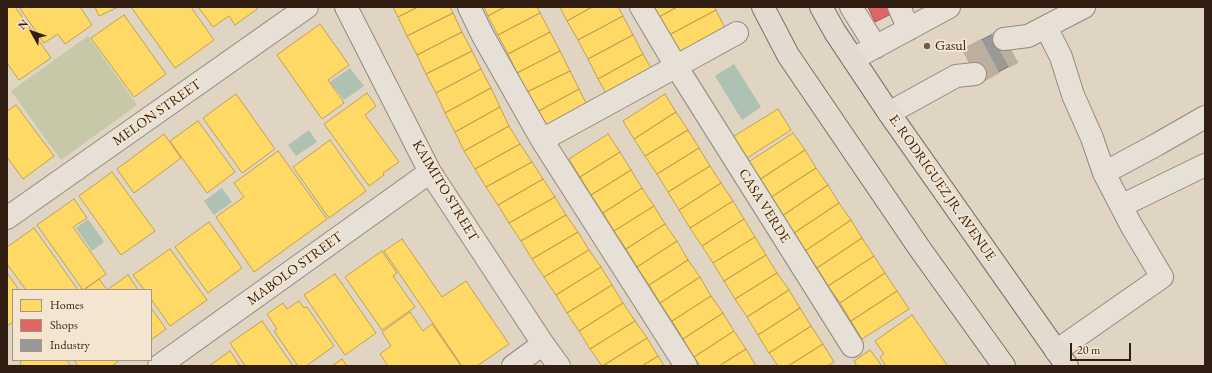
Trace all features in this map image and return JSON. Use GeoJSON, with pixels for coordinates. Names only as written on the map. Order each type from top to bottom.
{"type":"FeatureCollection","features":[{"type":"Feature","properties":{"kind":"main road"},"geometry":{"type":"LineString","coordinates":[[763,7],[788,55],[920,249],[1004,366]]}},
{"type":"Feature","properties":{"kind":"main road","name":"E. RODRIGUEZ JR. AVENUE"},"geometry":{"type":"LineString","coordinates":[[828,10],[835,32],[853,59],[1062,358]]}},
{"type":"Feature","properties":{"kind":"street","name":"MELON STREET"},"geometry":{"type":"LineString","coordinates":[[7,218],[307,7]]}},
{"type":"Feature","properties":{"kind":"street","name":"KAIMITO STREET"},"geometry":{"type":"LineString","coordinates":[[346,7],[430,172],[559,366]]}},
{"type":"Feature","properties":{"kind":"street"},"geometry":{"type":"LineString","coordinates":[[469,7],[482,34],[542,140],[686,366]]}},
{"type":"Feature","properties":{"kind":"street","name":"CASA VERDE"},"geometry":{"type":"LineString","coordinates":[[641,7],[676,66],[852,346]]}},
{"type":"Feature","properties":{"kind":"street"},"geometry":{"type":"LineString","coordinates":[[851,7],[876,47]]}},
{"type":"Feature","properties":{"kind":"street"},"geometry":{"type":"LineString","coordinates":[[899,7],[909,29]]}},
{"type":"Feature","properties":{"kind":"street"},"geometry":{"type":"LineString","coordinates":[[853,59],[949,7]]}},
{"type":"Feature","properties":{"kind":"street"},"geometry":{"type":"LineString","coordinates":[[1008,46],[1084,7]]}},
{"type":"Feature","properties":{"kind":"street"},"geometry":{"type":"LineString","coordinates":[[1037,32],[1061,57],[1073,95],[1092,138],[1104,173],[1148,256],[1162,277],[1062,358]]}},
{"type":"Feature","properties":{"kind":"street"},"geometry":{"type":"LineString","coordinates":[[542,140],[737,33]]}},
{"type":"Feature","properties":{"kind":"street"},"geometry":{"type":"LineString","coordinates":[[889,112],[966,69]]}},
{"type":"Feature","properties":{"kind":"street"},"geometry":{"type":"LineString","coordinates":[[1104,173],[1205,117]]}},
{"type":"Feature","properties":{"kind":"street"},"geometry":{"type":"LineString","coordinates":[[1121,206],[1205,165]]}},
{"type":"Feature","properties":{"kind":"street","name":"MABOLO STREET"},"geometry":{"type":"LineString","coordinates":[[159,366],[430,172]]}},
{"type":"Feature","properties":{"kind":"street"},"geometry":{"type":"LineString","coordinates":[[513,366],[543,344]]}},
{"type":"Feature","properties":{"kind":"shaded area"},"geometry":{"type":"Polygon","coordinates":[[[88,36],[137,105],[61,160],[11,91],[88,36]]]}},
{"type":"Feature","properties":{"kind":"shaded area"},"geometry":{"type":"Polygon","coordinates":[[[734,64],[761,107],[742,120],[715,76],[734,64]]]}},
{"type":"Feature","properties":{"kind":"shaded area"},"geometry":{"type":"Polygon","coordinates":[[[350,68],[364,86],[344,100],[330,82],[350,68]]]}},
{"type":"Feature","properties":{"kind":"shaded area"},"geometry":{"type":"Polygon","coordinates":[[[309,130],[317,142],[296,156],[288,145],[309,130]]]}},
{"type":"Feature","properties":{"kind":"shaded area"},"geometry":{"type":"Polygon","coordinates":[[[222,188],[232,202],[214,215],[204,201],[222,188]]]}},
{"type":"Feature","properties":{"kind":"shaded area"},"geometry":{"type":"Polygon","coordinates":[[[88,219],[104,242],[92,251],[76,228],[88,219]]]}},
{"type":"Feature","properties":{"kind":"building: Homes"},"geometry":{"type":"Polygon","coordinates":[[[7,7],[15,7],[51,58],[19,80],[7,63],[7,7]]]}},
{"type":"Feature","properties":{"kind":"building: Homes"},"geometry":{"type":"Polygon","coordinates":[[[19,7],[80,7],[92,25],[65,44],[58,34],[44,43],[19,7]]]}},
{"type":"Feature","properties":{"kind":"building: Homes"},"geometry":{"type":"Polygon","coordinates":[[[95,7],[118,7],[99,16],[95,7]]]}},
{"type":"Feature","properties":{"kind":"building: Homes"},"geometry":{"type":"Polygon","coordinates":[[[131,7],[191,7],[214,40],[175,68],[131,7]]]}},
{"type":"Feature","properties":{"kind":"building: Homes"},"geometry":{"type":"Polygon","coordinates":[[[198,7],[256,7],[257,9],[235,25],[229,16],[213,27],[198,7]]]}},
{"type":"Feature","properties":{"kind":"building: Homes"},"geometry":{"type":"Polygon","coordinates":[[[393,7],[418,7],[398,17],[393,7]]]}},
{"type":"Feature","properties":{"kind":"building: Homes"},"geometry":{"type":"Polygon","coordinates":[[[418,7],[450,7],[453,13],[407,36],[398,17],[418,7]]]}},
{"type":"Feature","properties":{"kind":"building: Homes"},"geometry":{"type":"Polygon","coordinates":[[[484,7],[505,7],[488,16],[484,7]]]}},
{"type":"Feature","properties":{"kind":"building: Homes"},"geometry":{"type":"Polygon","coordinates":[[[505,7],[537,7],[540,13],[498,35],[488,16],[505,7]]]}},
{"type":"Feature","properties":{"kind":"building: Homes"},"geometry":{"type":"Polygon","coordinates":[[[560,7],[592,7],[567,21],[560,7]]]}},
{"type":"Feature","properties":{"kind":"building: Homes"},"geometry":{"type":"Polygon","coordinates":[[[592,7],[618,7],[623,16],[578,40],[567,21],[592,7]]]}},
{"type":"Feature","properties":{"kind":"building: Homes"},"geometry":{"type":"Polygon","coordinates":[[[654,7],[677,7],[659,17],[654,7]]]}},
{"type":"Feature","properties":{"kind":"building: Homes"},"geometry":{"type":"Polygon","coordinates":[[[677,7],[714,7],[716,10],[669,35],[659,17],[677,7]]]}},
{"type":"Feature","properties":{"kind":"building: Homes"},"geometry":{"type":"Polygon","coordinates":[[[716,10],[725,28],[678,53],[669,35],[716,10]]]}},
{"type":"Feature","properties":{"kind":"building: Homes"},"geometry":{"type":"Polygon","coordinates":[[[453,13],[462,32],[417,55],[407,36],[453,13]]]}},
{"type":"Feature","properties":{"kind":"building: Homes"},"geometry":{"type":"Polygon","coordinates":[[[540,13],[550,32],[508,54],[498,35],[540,13]]]}},
{"type":"Feature","properties":{"kind":"building: Homes"},"geometry":{"type":"Polygon","coordinates":[[[124,15],[166,74],[134,97],[91,38],[124,15]]]}},
{"type":"Feature","properties":{"kind":"building: Homes"},"geometry":{"type":"Polygon","coordinates":[[[623,16],[633,35],[588,59],[578,40],[623,16]]]}},
{"type":"Feature","properties":{"kind":"building: Homes"},"geometry":{"type":"Polygon","coordinates":[[[320,24],[349,65],[328,80],[344,103],[322,119],[277,55],[320,24]]]}},
{"type":"Feature","properties":{"kind":"building: Homes"},"geometry":{"type":"Polygon","coordinates":[[[462,32],[472,51],[426,74],[417,55],[462,32]]]}},
{"type":"Feature","properties":{"kind":"building: Homes"},"geometry":{"type":"Polygon","coordinates":[[[550,32],[560,51],[517,73],[508,54],[550,32]]]}},
{"type":"Feature","properties":{"kind":"building: Homes"},"geometry":{"type":"Polygon","coordinates":[[[633,35],[643,54],[598,79],[588,59],[633,35]]]}},
{"type":"Feature","properties":{"kind":"building: Homes"},"geometry":{"type":"Polygon","coordinates":[[[472,51],[481,69],[436,93],[426,74],[472,51]]]}},
{"type":"Feature","properties":{"kind":"building: Homes"},"geometry":{"type":"Polygon","coordinates":[[[560,51],[570,71],[527,92],[517,73],[560,51]]]}},
{"type":"Feature","properties":{"kind":"building: Homes"},"geometry":{"type":"Polygon","coordinates":[[[643,54],[654,74],[609,98],[598,79],[643,54]]]}},
{"type":"Feature","properties":{"kind":"building: Homes"},"geometry":{"type":"Polygon","coordinates":[[[481,69],[491,88],[445,113],[436,93],[481,69]]]}},
{"type":"Feature","properties":{"kind":"building: Homes"},"geometry":{"type":"Polygon","coordinates":[[[570,71],[579,89],[537,112],[527,92],[570,71]]]}},
{"type":"Feature","properties":{"kind":"building: Homes"},"geometry":{"type":"Polygon","coordinates":[[[491,88],[500,107],[455,132],[445,113],[491,88]]]}},
{"type":"Feature","properties":{"kind":"building: Homes"},"geometry":{"type":"Polygon","coordinates":[[[579,89],[589,109],[547,130],[537,112],[579,89]]]}},
{"type":"Feature","properties":{"kind":"building: Homes"},"geometry":{"type":"Polygon","coordinates":[[[367,93],[376,106],[365,115],[399,162],[383,173],[384,175],[369,186],[324,124],[367,93]]]}},
{"type":"Feature","properties":{"kind":"building: Homes"},"geometry":{"type":"Polygon","coordinates":[[[236,94],[275,149],[242,173],[203,118],[236,94]]]}},
{"type":"Feature","properties":{"kind":"building: Homes"},"geometry":{"type":"Polygon","coordinates":[[[665,94],[676,112],[634,139],[623,121],[665,94]]]}},
{"type":"Feature","properties":{"kind":"building: Homes"},"geometry":{"type":"Polygon","coordinates":[[[16,105],[54,156],[23,179],[7,157],[7,111],[16,105]]]}},
{"type":"Feature","properties":{"kind":"building: Homes"},"geometry":{"type":"Polygon","coordinates":[[[500,107],[509,126],[464,151],[455,132],[500,107]]]}},
{"type":"Feature","properties":{"kind":"building: Homes"},"geometry":{"type":"Polygon","coordinates":[[[778,109],[791,130],[744,160],[731,138],[778,109]]]}},
{"type":"Feature","properties":{"kind":"building: Homes"},"geometry":{"type":"Polygon","coordinates":[[[676,112],[688,130],[645,156],[634,139],[676,112]]]}},
{"type":"Feature","properties":{"kind":"building: Homes"},"geometry":{"type":"Polygon","coordinates":[[[198,121],[235,172],[207,193],[170,141],[198,121]]]}},
{"type":"Feature","properties":{"kind":"building: Homes"},"geometry":{"type":"Polygon","coordinates":[[[509,126],[520,144],[475,169],[464,151],[509,126]]]}},
{"type":"Feature","properties":{"kind":"building: Homes"},"geometry":{"type":"Polygon","coordinates":[[[688,130],[699,148],[657,174],[645,156],[688,130]]]}},
{"type":"Feature","properties":{"kind":"building: Homes"},"geometry":{"type":"Polygon","coordinates":[[[793,133],[805,150],[759,180],[747,163],[793,133]]]}},
{"type":"Feature","properties":{"kind":"building: Homes"},"geometry":{"type":"Polygon","coordinates":[[[164,134],[181,158],[134,193],[117,169],[164,134]]]}},
{"type":"Feature","properties":{"kind":"building: Homes"},"geometry":{"type":"Polygon","coordinates":[[[608,134],[620,152],[580,177],[569,159],[608,134]]]}},
{"type":"Feature","properties":{"kind":"building: Homes"},"geometry":{"type":"Polygon","coordinates":[[[330,140],[366,191],[329,218],[293,167],[330,140]]]}},
{"type":"Feature","properties":{"kind":"building: Homes"},"geometry":{"type":"Polygon","coordinates":[[[520,144],[532,162],[486,187],[475,169],[520,144]]]}},
{"type":"Feature","properties":{"kind":"building: Homes"},"geometry":{"type":"Polygon","coordinates":[[[699,148],[710,166],[668,192],[657,174],[699,148]]]}},
{"type":"Feature","properties":{"kind":"building: Homes"},"geometry":{"type":"Polygon","coordinates":[[[805,150],[816,168],[770,198],[759,180],[805,150]]]}},
{"type":"Feature","properties":{"kind":"building: Homes"},"geometry":{"type":"Polygon","coordinates":[[[278,151],[327,219],[254,272],[216,217],[244,197],[234,183],[278,151]]]}},
{"type":"Feature","properties":{"kind":"building: Homes"},"geometry":{"type":"Polygon","coordinates":[[[620,152],[631,170],[591,195],[580,177],[620,152]]]}},
{"type":"Feature","properties":{"kind":"building: Homes"},"geometry":{"type":"Polygon","coordinates":[[[532,162],[543,179],[498,205],[486,187],[532,162]]]}},
{"type":"Feature","properties":{"kind":"building: Homes"},"geometry":{"type":"Polygon","coordinates":[[[710,166],[721,183],[679,210],[668,192],[710,166]]]}},
{"type":"Feature","properties":{"kind":"building: Homes"},"geometry":{"type":"Polygon","coordinates":[[[816,168],[828,185],[782,216],[770,198],[816,168]]]}},
{"type":"Feature","properties":{"kind":"building: Homes"},"geometry":{"type":"Polygon","coordinates":[[[631,170],[642,188],[603,213],[591,195],[631,170]]]}},
{"type":"Feature","properties":{"kind":"building: Homes"},"geometry":{"type":"Polygon","coordinates":[[[112,172],[155,231],[121,255],[79,196],[112,172]]]}},
{"type":"Feature","properties":{"kind":"building: Homes"},"geometry":{"type":"Polygon","coordinates":[[[543,179],[555,197],[509,223],[498,205],[543,179]]]}},
{"type":"Feature","properties":{"kind":"building: Homes"},"geometry":{"type":"Polygon","coordinates":[[[721,183],[733,201],[690,228],[679,210],[721,183]]]}},
{"type":"Feature","properties":{"kind":"building: Homes"},"geometry":{"type":"Polygon","coordinates":[[[828,185],[839,203],[794,233],[782,216],[828,185]]]}},
{"type":"Feature","properties":{"kind":"building: Homes"},"geometry":{"type":"Polygon","coordinates":[[[642,188],[654,206],[614,231],[603,213],[642,188]]]}},
{"type":"Feature","properties":{"kind":"building: Homes"},"geometry":{"type":"Polygon","coordinates":[[[555,197],[566,215],[521,241],[509,223],[555,197]]]}},
{"type":"Feature","properties":{"kind":"building: Homes"},"geometry":{"type":"Polygon","coordinates":[[[74,199],[87,218],[73,227],[106,274],[82,289],[37,225],[74,199]]]}},
{"type":"Feature","properties":{"kind":"building: Homes"},"geometry":{"type":"Polygon","coordinates":[[[733,201],[744,219],[702,246],[690,228],[733,201]]]}},
{"type":"Feature","properties":{"kind":"building: Homes"},"geometry":{"type":"Polygon","coordinates":[[[839,203],[851,220],[805,251],[794,233],[839,203]]]}},
{"type":"Feature","properties":{"kind":"building: Homes"},"geometry":{"type":"Polygon","coordinates":[[[654,206],[665,224],[626,249],[614,231],[654,206]]]}},
{"type":"Feature","properties":{"kind":"building: Homes"},"geometry":{"type":"Polygon","coordinates":[[[566,215],[578,232],[532,259],[521,241],[566,215]]]}},
{"type":"Feature","properties":{"kind":"building: Homes"},"geometry":{"type":"Polygon","coordinates":[[[744,219],[755,237],[713,263],[702,246],[744,219]]]}},
{"type":"Feature","properties":{"kind":"building: Homes"},"geometry":{"type":"Polygon","coordinates":[[[851,220],[862,238],[817,268],[805,251],[851,220]]]}},
{"type":"Feature","properties":{"kind":"building: Homes"},"geometry":{"type":"Polygon","coordinates":[[[209,222],[242,268],[208,293],[175,247],[209,222]]]}},
{"type":"Feature","properties":{"kind":"building: Homes"},"geometry":{"type":"Polygon","coordinates":[[[665,224],[677,241],[637,267],[626,249],[665,224]]]}},
{"type":"Feature","properties":{"kind":"building: Homes"},"geometry":{"type":"Polygon","coordinates":[[[34,228],[77,289],[25,289],[7,264],[7,247],[34,228]]]}},
{"type":"Feature","properties":{"kind":"building: Homes"},"geometry":{"type":"Polygon","coordinates":[[[578,232],[589,250],[544,277],[532,259],[578,232]]]}},
{"type":"Feature","properties":{"kind":"building: Homes"},"geometry":{"type":"Polygon","coordinates":[[[755,237],[766,255],[724,281],[713,263],[755,237]]]}},
{"type":"Feature","properties":{"kind":"building: Homes"},"geometry":{"type":"Polygon","coordinates":[[[862,238],[874,256],[828,286],[817,268],[862,238]]]}},
{"type":"Feature","properties":{"kind":"building: Homes"},"geometry":{"type":"Polygon","coordinates":[[[402,239],[442,297],[466,281],[509,344],[477,366],[462,366],[384,251],[402,239]]]}},
{"type":"Feature","properties":{"kind":"building: Homes"},"geometry":{"type":"Polygon","coordinates":[[[677,241],[688,260],[649,285],[637,267],[677,241]]]}},
{"type":"Feature","properties":{"kind":"building: Homes"},"geometry":{"type":"Polygon","coordinates":[[[170,249],[207,300],[170,326],[152,300],[152,289],[143,289],[133,275],[170,249]]]}},
{"type":"Feature","properties":{"kind":"building: Homes"},"geometry":{"type":"Polygon","coordinates":[[[589,250],[601,267],[556,295],[544,277],[589,250]]]}},
{"type":"Feature","properties":{"kind":"building: Homes"},"geometry":{"type":"Polygon","coordinates":[[[382,251],[397,273],[393,276],[415,307],[382,330],[345,277],[382,251]]]}},
{"type":"Feature","properties":{"kind":"building: Homes"},"geometry":{"type":"Polygon","coordinates":[[[766,255],[777,273],[735,299],[724,281],[766,255]]]}},
{"type":"Feature","properties":{"kind":"building: Homes"},"geometry":{"type":"Polygon","coordinates":[[[874,256],[885,273],[840,303],[828,286],[874,256]]]}},
{"type":"Feature","properties":{"kind":"building: Homes"},"geometry":{"type":"Polygon","coordinates":[[[688,260],[700,277],[660,303],[649,285],[688,260]]]}},
{"type":"Feature","properties":{"kind":"building: Homes"},"geometry":{"type":"Polygon","coordinates":[[[601,267],[612,285],[567,313],[556,295],[601,267]]]}},
{"type":"Feature","properties":{"kind":"building: Homes"},"geometry":{"type":"Polygon","coordinates":[[[7,273],[18,289],[12,289],[12,323],[7,326],[7,273]]]}},
{"type":"Feature","properties":{"kind":"building: Homes"},"geometry":{"type":"Polygon","coordinates":[[[777,273],[789,290],[747,317],[735,299],[777,273]]]}},
{"type":"Feature","properties":{"kind":"building: Homes"},"geometry":{"type":"Polygon","coordinates":[[[885,273],[897,291],[851,321],[840,303],[885,273]]]}},
{"type":"Feature","properties":{"kind":"building: Homes"},"geometry":{"type":"Polygon","coordinates":[[[335,274],[376,333],[345,355],[304,295],[335,274]]]}},
{"type":"Feature","properties":{"kind":"building: Homes"},"geometry":{"type":"Polygon","coordinates":[[[128,275],[137,289],[108,289],[128,275]]]}},
{"type":"Feature","properties":{"kind":"building: Homes"},"geometry":{"type":"Polygon","coordinates":[[[700,277],[711,296],[672,321],[660,303],[700,277]]]}},
{"type":"Feature","properties":{"kind":"building: Homes"},"geometry":{"type":"Polygon","coordinates":[[[99,279],[106,289],[85,289],[99,279]]]}},
{"type":"Feature","properties":{"kind":"building: Homes"},"geometry":{"type":"Polygon","coordinates":[[[612,285],[623,303],[579,331],[567,313],[612,285]]]}},
{"type":"Feature","properties":{"kind":"building: Homes"},"geometry":{"type":"Polygon","coordinates":[[[789,290],[800,308],[758,335],[747,317],[789,290]]]}},
{"type":"Feature","properties":{"kind":"building: Homes"},"geometry":{"type":"Polygon","coordinates":[[[897,291],[909,309],[862,339],[851,321],[897,291]]]}},
{"type":"Feature","properties":{"kind":"building: Homes"},"geometry":{"type":"Polygon","coordinates":[[[711,296],[723,313],[683,339],[672,321],[711,296]]]}},
{"type":"Feature","properties":{"kind":"building: Homes"},"geometry":{"type":"Polygon","coordinates":[[[299,301],[304,308],[307,307],[334,346],[306,366],[298,366],[274,331],[277,329],[267,314],[283,303],[287,309],[299,301]]]}},
{"type":"Feature","properties":{"kind":"building: Homes"},"geometry":{"type":"Polygon","coordinates":[[[623,303],[635,321],[590,349],[579,331],[623,303]]]}},
{"type":"Feature","properties":{"kind":"building: Homes"},"geometry":{"type":"Polygon","coordinates":[[[800,308],[811,326],[769,353],[758,335],[800,308]]]}},
{"type":"Feature","properties":{"kind":"building: Homes"},"geometry":{"type":"Polygon","coordinates":[[[152,309],[166,329],[152,339],[152,309]]]}},
{"type":"Feature","properties":{"kind":"building: Homes"},"geometry":{"type":"Polygon","coordinates":[[[410,312],[423,331],[432,324],[461,366],[388,366],[380,354],[391,346],[382,332],[410,312]]]}},
{"type":"Feature","properties":{"kind":"building: Homes"},"geometry":{"type":"Polygon","coordinates":[[[723,313],[734,331],[694,357],[683,339],[723,313]]]}},
{"type":"Feature","properties":{"kind":"building: Homes"},"geometry":{"type":"Polygon","coordinates":[[[912,315],[947,365],[886,366],[880,357],[884,354],[875,341],[912,315]]]}},
{"type":"Feature","properties":{"kind":"building: Homes"},"geometry":{"type":"Polygon","coordinates":[[[262,321],[293,366],[245,366],[230,343],[262,321]]]}},
{"type":"Feature","properties":{"kind":"building: Homes"},"geometry":{"type":"Polygon","coordinates":[[[635,321],[647,338],[602,366],[590,349],[635,321]]]}},
{"type":"Feature","properties":{"kind":"building: Homes"},"geometry":{"type":"Polygon","coordinates":[[[811,326],[823,344],[788,366],[778,366],[769,353],[811,326]]]}},
{"type":"Feature","properties":{"kind":"building: Homes"},"geometry":{"type":"Polygon","coordinates":[[[734,331],[746,349],[719,366],[700,366],[694,357],[734,331]]]}},
{"type":"Feature","properties":{"kind":"building: Homes"},"geometry":{"type":"Polygon","coordinates":[[[647,338],[658,356],[642,366],[603,366],[647,338]]]}},
{"type":"Feature","properties":{"kind":"building: Homes"},"geometry":{"type":"Polygon","coordinates":[[[823,344],[834,362],[827,366],[788,366],[823,344]]]}},
{"type":"Feature","properties":{"kind":"building: Homes"},"geometry":{"type":"Polygon","coordinates":[[[746,349],[756,366],[719,366],[746,349]]]}},
{"type":"Feature","properties":{"kind":"building: Homes"},"geometry":{"type":"Polygon","coordinates":[[[870,350],[882,366],[857,366],[854,361],[870,350]]]}},
{"type":"Feature","properties":{"kind":"building: Homes"},"geometry":{"type":"Polygon","coordinates":[[[230,351],[240,366],[209,366],[230,351]]]}},
{"type":"Feature","properties":{"kind":"building: Homes"},"geometry":{"type":"Polygon","coordinates":[[[658,356],[664,366],[642,366],[658,356]]]}},
{"type":"Feature","properties":{"kind":"building: Homes"},"geometry":{"type":"Polygon","coordinates":[[[342,359],[347,366],[332,366],[342,359]]]}},
{"type":"Feature","properties":{"kind":"building: Homes"},"geometry":{"type":"Polygon","coordinates":[[[21,361],[68,361],[71,366],[20,366],[21,361]]]}},
{"type":"Feature","properties":{"kind":"building: Homes"},"geometry":{"type":"Polygon","coordinates":[[[75,361],[119,361],[112,366],[78,366],[75,361]]]}},
{"type":"Feature","properties":{"kind":"building: Shops"},"geometry":{"type":"Polygon","coordinates":[[[868,7],[905,7],[875,22],[868,7]]]}},
{"type":"Feature","properties":{"kind":"building: Industry"},"geometry":{"type":"Polygon","coordinates":[[[1000,30],[1017,62],[980,82],[963,50],[1000,30]]]}},
{"type":"Feature","properties":{"kind":"tunnel"},"geometry":{"type":"LineString","coordinates":[[967,59],[1004,39]]}},
{"type":"Feature","properties":{"kind":"tunnel"},"geometry":{"type":"LineString","coordinates":[[975,74],[1013,53]]}},
{"type":"Feature","properties":{"kind":"place","name":"Gasul"},"geometry":{"type":"Point","coordinates":[927,46]}}]}
